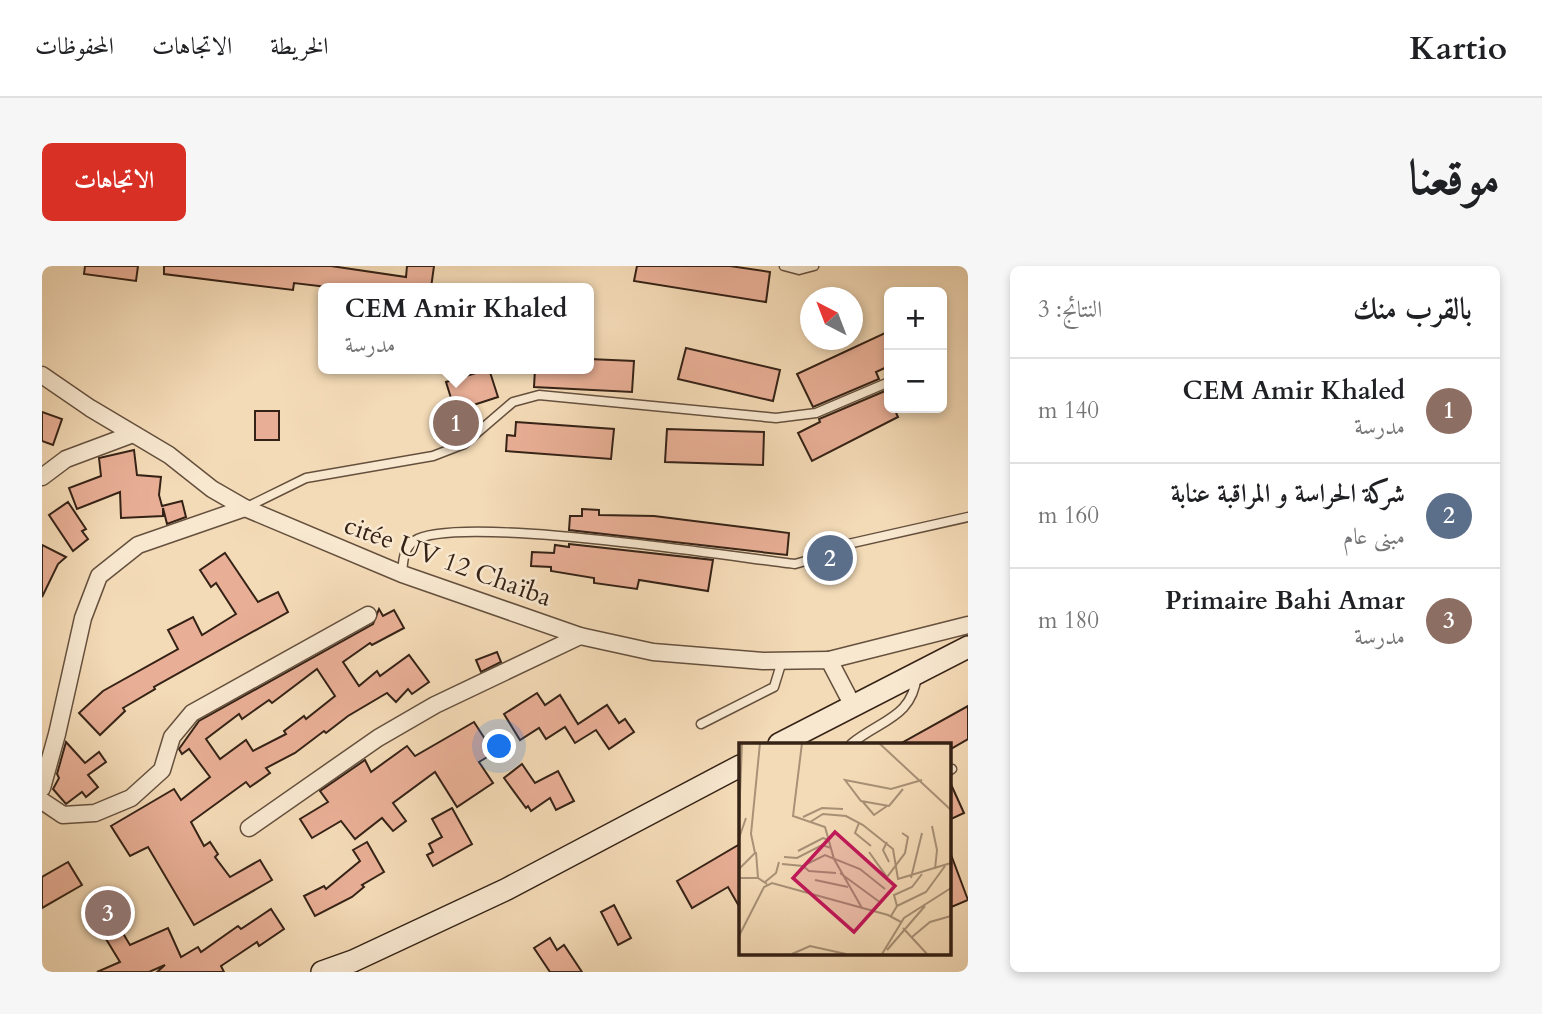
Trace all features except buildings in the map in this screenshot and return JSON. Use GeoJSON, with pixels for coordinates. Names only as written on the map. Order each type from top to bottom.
{"type":"FeatureCollection","features":[{"type":"Feature","properties":{"kind":"street","name":"citée UV 12 Chaïba"},"geometry":{"type":"LineString","coordinates":[[42,375],[49,386],[133,434],[244,508],[402,575],[580,636],[653,652],[782,661],[829,660],[968,625]]}},
{"type":"Feature","properties":{"kind":"street"},"geometry":{"type":"LineString","coordinates":[[42,477],[66,459],[133,434]]}},
{"type":"Feature","properties":{"kind":"street"},"geometry":{"type":"LineString","coordinates":[[42,788],[83,618],[99,576],[138,545],[244,508]]}},
{"type":"Feature","properties":{"kind":"street"},"geometry":{"type":"LineString","coordinates":[[42,800],[63,815],[95,813],[131,799],[162,770],[172,737],[192,713],[368,615]]}},
{"type":"Feature","properties":{"kind":"street"},"geometry":{"type":"LineString","coordinates":[[249,828],[389,732],[435,705],[580,636]]}},
{"type":"Feature","properties":{"kind":"street"},"geometry":{"type":"LineString","coordinates":[[781,743],[852,704],[968,647]]}},
{"type":"Feature","properties":{"kind":"street"},"geometry":{"type":"LineString","coordinates":[[829,660],[852,704]]}},
{"type":"Feature","properties":{"kind":"street"},"geometry":{"type":"LineString","coordinates":[[323,972],[354,961],[507,889],[739,767]]}},
{"type":"Feature","properties":{"kind":"lane"},"geometry":{"type":"LineString","coordinates":[[784,266],[799,270],[814,266]]}},
{"type":"Feature","properties":{"kind":"lane"},"geometry":{"type":"LineString","coordinates":[[244,508],[306,478],[433,456],[464,444],[513,402],[539,395],[776,418],[816,413],[884,384]]}},
{"type":"Feature","properties":{"kind":"lane"},"geometry":{"type":"LineString","coordinates":[[402,575],[407,548],[416,540],[438,534],[534,532],[795,564],[809,560],[826,549],[968,517]]}},
{"type":"Feature","properties":{"kind":"lane"},"geometry":{"type":"LineString","coordinates":[[701,724],[774,687],[782,661]]}},
{"type":"Feature","properties":{"kind":"lane"},"geometry":{"type":"LineString","coordinates":[[853,743],[903,710],[915,695],[917,672]]}},
{"type":"Feature","properties":{"kind":"place","name":"CEM Amir Khaled"},"geometry":{"type":"Point","coordinates":[456,423]}},
{"type":"Feature","properties":{"kind":"place","name":"شركة الحراسة و المراقبة عنابة"},"geometry":{"type":"Point","coordinates":[830,558]}},
{"type":"Feature","properties":{"kind":"place","name":"Primaire Bahi Amar"},"geometry":{"type":"Point","coordinates":[108,913]}}]}
